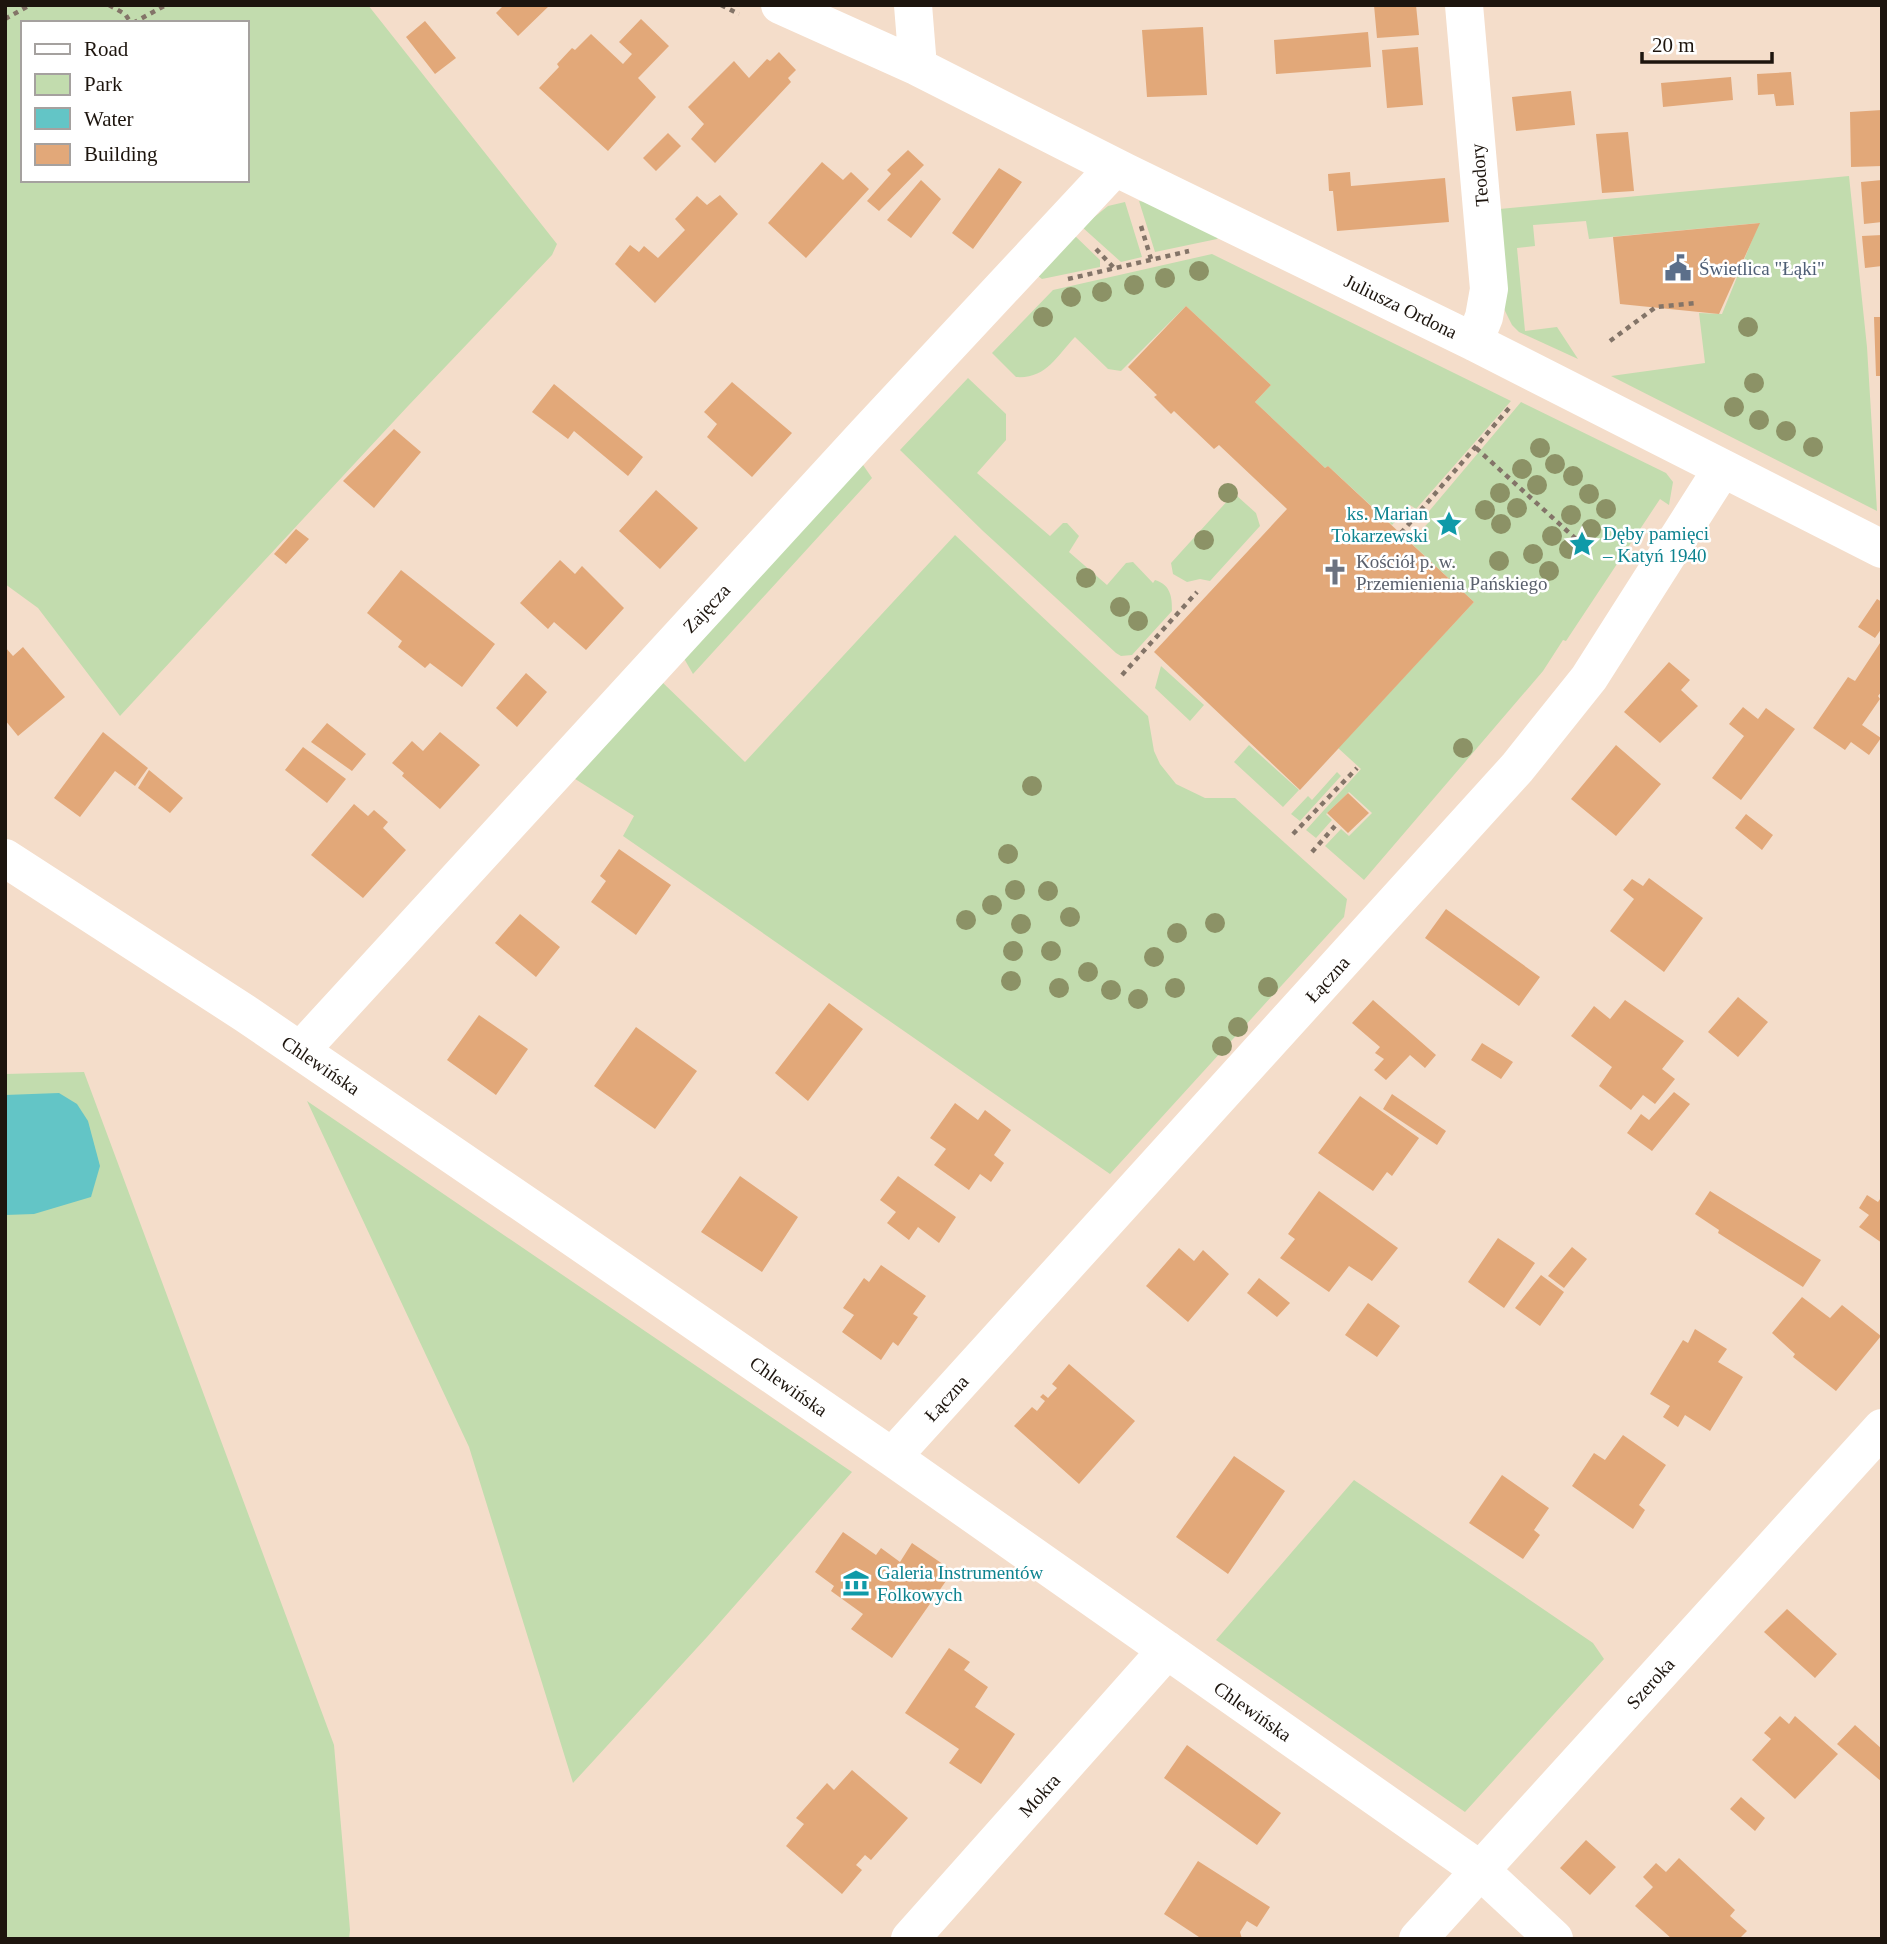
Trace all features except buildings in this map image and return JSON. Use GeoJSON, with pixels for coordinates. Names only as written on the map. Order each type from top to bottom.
{"type":"FeatureCollection","features":[{"type":"Feature","properties":{"kind":"street","name":"Juliusza Ordona"},"geometry":{"type":"LineString","coordinates":[[780,5],[918,67],[1115,167],[1474,342],[1882,548]]}},
{"type":"Feature","properties":{"kind":"street"},"geometry":{"type":"LineString","coordinates":[[913,5],[918,67]]}},
{"type":"Feature","properties":{"kind":"street","name":"Teodory"},"geometry":{"type":"LineString","coordinates":[[1464,5],[1489,289],[1484,317],[1474,342]]}},
{"type":"Feature","properties":{"kind":"street","name":"Zajęcza"},"geometry":{"type":"LineString","coordinates":[[300,1051],[1115,167]]}},
{"type":"Feature","properties":{"kind":"street","name":"Łączna"},"geometry":{"type":"LineString","coordinates":[[892,1457],[1517,768],[1589,678],[1722,469]]}},
{"type":"Feature","properties":{"kind":"street","name":"Chlewińska"},"geometry":{"type":"LineString","coordinates":[[5,858],[300,1051],[892,1457],[1480,1870],[1554,1939]]}},
{"type":"Feature","properties":{"kind":"street","name":"Szeroka"},"geometry":{"type":"LineString","coordinates":[[1418,1939],[1882,1427]]}},
{"type":"Feature","properties":{"kind":"street","name":"Mokra"},"geometry":{"type":"LineString","coordinates":[[910,1939],[1167,1650]]}},
{"type":"Feature","properties":{"kind":"path"},"geometry":{"type":"LineString","coordinates":[[5,19],[30,5]]}},
{"type":"Feature","properties":{"kind":"path"},"geometry":{"type":"LineString","coordinates":[[109,5],[125,14],[130,21]]}},
{"type":"Feature","properties":{"kind":"path"},"geometry":{"type":"LineString","coordinates":[[136,21],[166,5]]}},
{"type":"Feature","properties":{"kind":"path"},"geometry":{"type":"LineString","coordinates":[[1057,281],[1191,251]]}},
{"type":"Feature","properties":{"kind":"path"},"geometry":{"type":"LineString","coordinates":[[1610,341],[1656,307],[1695,303]]}},
{"type":"Feature","properties":{"kind":"path"},"geometry":{"type":"LineString","coordinates":[[1401,533],[1514,402]]}},
{"type":"Feature","properties":{"kind":"path"},"geometry":{"type":"LineString","coordinates":[[1476,448],[1576,539]]}},
{"type":"Feature","properties":{"kind":"path"},"geometry":{"type":"LineString","coordinates":[[1122,675],[1197,592]]}},
{"type":"Feature","properties":{"kind":"path"},"geometry":{"type":"LineString","coordinates":[[1293,834],[1357,768]]}},
{"type":"Feature","properties":{"kind":"path"},"geometry":{"type":"LineString","coordinates":[[1312,852],[1335,826]]}},
{"type":"Feature","properties":{"kind":"green space"},"geometry":{"type":"Polygon","coordinates":[[[5,5],[368,5],[557,244],[552,255],[120,716],[38,608],[5,584],[5,5]]]}},
{"type":"Feature","properties":{"kind":"green space"},"geometry":{"type":"Polygon","coordinates":[[[1849,176],[1867,347],[1877,511],[1611,376],[1705,363],[1699,313],[1722,314],[1759,223],[1589,239],[1586,221],[1533,225],[1535,246],[1517,248],[1525,331],[1557,327],[1578,359],[1519,332],[1504,309],[1489,210],[1849,176]]]}},
{"type":"Feature","properties":{"kind":"green space"},"geometry":{"type":"Polygon","coordinates":[[[1139,201],[1222,233],[1217,239],[1155,252],[1139,201]]]}},
{"type":"Feature","properties":{"kind":"green space"},"geometry":{"type":"Polygon","coordinates":[[[1125,202],[1142,257],[1121,262],[1082,227],[1108,206],[1125,202]]]}},
{"type":"Feature","properties":{"kind":"green space"},"geometry":{"type":"Polygon","coordinates":[[[1073,234],[1100,260],[1100,267],[1042,279],[1034,273],[1073,234]]]}},
{"type":"Feature","properties":{"kind":"green space"},"geometry":{"type":"Polygon","coordinates":[[[1212,254],[1511,401],[1416,509],[1410,505],[1392,525],[1328,466],[1325,468],[1255,402],[1271,385],[1186,306],[1121,371],[1108,369],[1075,337],[1050,365],[1026,377],[1016,377],[992,353],[1053,290],[1212,254]]]}},
{"type":"Feature","properties":{"kind":"green space"},"geometry":{"type":"Polygon","coordinates":[[[968,378],[1006,414],[1006,440],[977,473],[1050,536],[1063,523],[1067,523],[1079,536],[1069,552],[1107,585],[1126,563],[1133,562],[1153,583],[1155,580],[1167,588],[1171,596],[1172,611],[1132,655],[1121,656],[1116,653],[983,531],[900,450],[968,378]]]}},
{"type":"Feature","properties":{"kind":"green space"},"geometry":{"type":"Polygon","coordinates":[[[1521,402],[1666,473],[1673,482],[1669,505],[1660,499],[1566,641],[1563,640],[1543,671],[1364,880],[1325,846],[1341,829],[1349,836],[1372,813],[1349,792],[1326,814],[1332,820],[1316,838],[1306,830],[1361,769],[1338,748],[1474,602],[1410,542],[1429,522],[1425,516],[1521,402]]]}},
{"type":"Feature","properties":{"kind":"green space"},"geometry":{"type":"Polygon","coordinates":[[[861,462],[872,478],[693,674],[682,655],[861,462]]]}},
{"type":"Feature","properties":{"kind":"green space"},"geometry":{"type":"Polygon","coordinates":[[[1237,496],[1256,513],[1260,526],[1210,581],[1200,579],[1187,582],[1173,574],[1171,563],[1230,498],[1237,496]]]}},
{"type":"Feature","properties":{"kind":"green space"},"geometry":{"type":"Polygon","coordinates":[[[955,535],[1148,716],[1154,751],[1160,764],[1176,784],[1205,798],[1235,798],[1347,899],[1344,917],[1110,1174],[623,836],[634,816],[572,777],[661,681],[745,762],[955,535]]]}},
{"type":"Feature","properties":{"kind":"green space"},"geometry":{"type":"Polygon","coordinates":[[[1161,666],[1204,705],[1190,721],[1155,688],[1161,666]]]}},
{"type":"Feature","properties":{"kind":"green space"},"geometry":{"type":"Polygon","coordinates":[[[1249,745],[1299,790],[1283,807],[1234,762],[1249,745]]]}},
{"type":"Feature","properties":{"kind":"green space"},"geometry":{"type":"Polygon","coordinates":[[[1337,772],[1341,776],[1300,821],[1291,814],[1308,796],[1312,800],[1337,772]]]}},
{"type":"Feature","properties":{"kind":"green space"},"geometry":{"type":"Polygon","coordinates":[[[84,1072],[334,1745],[349,1939],[5,1939],[5,1074],[84,1072]]]}},
{"type":"Feature","properties":{"kind":"green space"},"geometry":{"type":"Polygon","coordinates":[[[307,1101],[852,1472],[707,1637],[573,1783],[469,1447],[307,1101]]]}},
{"type":"Feature","properties":{"kind":"green space"},"geometry":{"type":"Polygon","coordinates":[[[1354,1480],[1593,1643],[1604,1659],[1465,1812],[1216,1640],[1354,1480]]]}},
{"type":"Feature","properties":{"kind":"water"},"geometry":{"type":"Polygon","coordinates":[[[59,1093],[77,1104],[88,1121],[100,1166],[91,1197],[34,1214],[5,1215],[5,1095],[59,1093]]]}},
{"type":"Feature","properties":{"kind":"place","name":"Świetlica \"Łąki\""},"geometry":{"type":"Point","coordinates":[1678,268]}},
{"type":"Feature","properties":{"kind":"place","name":"ks. Marian Tokarzewski"},"geometry":{"type":"Point","coordinates":[1449,524]}},
{"type":"Feature","properties":{"kind":"place","name":"Dęby pamięci – Katyń 1940"},"geometry":{"type":"Point","coordinates":[1582,544]}},
{"type":"Feature","properties":{"kind":"place","name":"Kościół p. w. Przemienienia Pańskiego"},"geometry":{"type":"Point","coordinates":[1335,572]}},
{"type":"Feature","properties":{"kind":"place","name":"Galeria Instrumentów Folkowych"},"geometry":{"type":"Point","coordinates":[856,1583]}}]}
